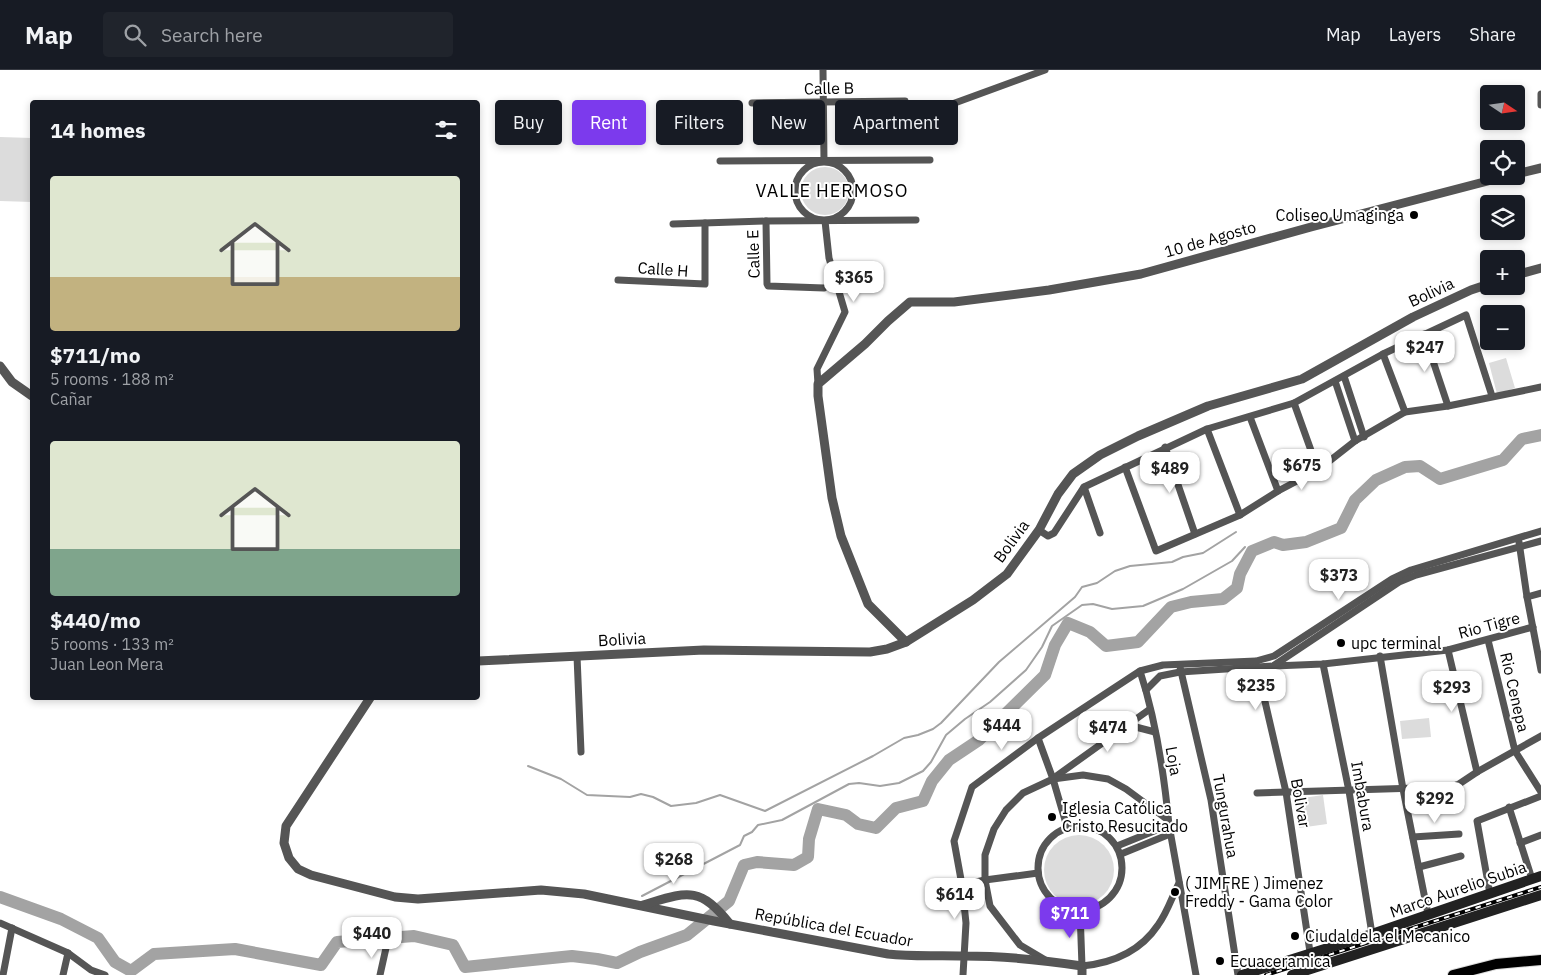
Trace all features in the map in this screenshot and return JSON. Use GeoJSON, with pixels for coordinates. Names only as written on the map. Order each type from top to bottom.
{"type":"FeatureCollection","features":[{"type":"Feature","properties":{"kind":"main road","name":"Marco Aurelio Subia"},"geometry":{"type":"LineString","coordinates":[[1242,975],[1372,934],[1537,878]]}},
{"type":"Feature","properties":{"kind":"main road","name":"Marco Aurelio Subia"},"geometry":{"type":"LineString","coordinates":[[1292,975],[1541,895]]}},
{"type":"Feature","properties":{"kind":"main road"},"geometry":{"type":"LineString","coordinates":[[1453,975],[1496,964],[1541,960]]}},
{"type":"Feature","properties":{"kind":"street"},"geometry":{"type":"LineString","coordinates":[[824,70],[824,100]]}},
{"type":"Feature","properties":{"kind":"street"},"geometry":{"type":"LineString","coordinates":[[958,102],[1045,70]]}},
{"type":"Feature","properties":{"kind":"street"},"geometry":{"type":"LineString","coordinates":[[1541,94],[1541,105]]}},
{"type":"Feature","properties":{"kind":"street"},"geometry":{"type":"LineString","coordinates":[[824,145],[824,161]]}},
{"type":"Feature","properties":{"kind":"street"},"geometry":{"type":"LineString","coordinates":[[720,162],[930,160]]}},
{"type":"Feature","properties":{"kind":"street"},"geometry":{"type":"LineString","coordinates":[[824,161],[840,166],[846,172],[853,186],[853,195],[847,210],[825,221],[809,216],[802,211],[795,196],[795,187],[798,179],[808,166],[824,161]]}},
{"type":"Feature","properties":{"kind":"street"},"geometry":{"type":"LineString","coordinates":[[1525,172],[1541,168]]}},
{"type":"Feature","properties":{"kind":"street","name":"10 de Agosto"},"geometry":{"type":"LineString","coordinates":[[818,384],[865,344],[905,305],[916,301],[954,302],[1049,290],[1141,274],[1310,227],[1480,183]]}},
{"type":"Feature","properties":{"kind":"street"},"geometry":{"type":"LineString","coordinates":[[673,224],[916,220]]}},
{"type":"Feature","properties":{"kind":"street","name":"Calle E"},"geometry":{"type":"LineString","coordinates":[[766,221],[768,286],[824,288]]}},
{"type":"Feature","properties":{"kind":"street"},"geometry":{"type":"LineString","coordinates":[[825,221],[829,258],[845,312],[817,369],[818,396],[832,498],[841,536],[868,604],[906,642]]}},
{"type":"Feature","properties":{"kind":"street","name":"Calle H"},"geometry":{"type":"LineString","coordinates":[[618,280],[705,284],[705,224]]}},
{"type":"Feature","properties":{"kind":"street"},"geometry":{"type":"LineString","coordinates":[[1525,272],[1541,268]]}},
{"type":"Feature","properties":{"kind":"street","name":"Bolivia"},"geometry":{"type":"LineString","coordinates":[[480,660],[704,650],[870,652],[887,649],[906,642],[973,600],[1007,574],[1039,530],[1058,494],[1068,480],[1100,455],[1138,436],[1208,406],[1302,379],[1413,317],[1480,287]]}},
{"type":"Feature","properties":{"kind":"street"},"geometry":{"type":"LineString","coordinates":[[1039,530],[1048,536],[1054,533],[1084,487],[1165,447],[1207,429],[1294,403],[1383,354],[1466,315],[1492,396]]}},
{"type":"Feature","properties":{"kind":"street"},"geometry":{"type":"LineString","coordinates":[[1424,334],[1448,406]]}},
{"type":"Feature","properties":{"kind":"street"},"geometry":{"type":"LineString","coordinates":[[1383,354],[1405,412]]}},
{"type":"Feature","properties":{"kind":"street"},"geometry":{"type":"LineString","coordinates":[[1,371],[12,382],[30,395]]}},
{"type":"Feature","properties":{"kind":"street"},"geometry":{"type":"LineString","coordinates":[[1344,376],[1364,436]]}},
{"type":"Feature","properties":{"kind":"street"},"geometry":{"type":"LineString","coordinates":[[1335,381],[1355,441]]}},
{"type":"Feature","properties":{"kind":"street"},"geometry":{"type":"LineString","coordinates":[[1125,467],[1156,551],[1240,515],[1278,491],[1318,470],[1355,441],[1405,412],[1448,406],[1541,387]]}},
{"type":"Feature","properties":{"kind":"street"},"geometry":{"type":"LineString","coordinates":[[1294,403],[1318,470]]}},
{"type":"Feature","properties":{"kind":"street"},"geometry":{"type":"LineString","coordinates":[[1346,413],[1355,410]]}},
{"type":"Feature","properties":{"kind":"street"},"geometry":{"type":"LineString","coordinates":[[1250,417],[1278,491]]}},
{"type":"Feature","properties":{"kind":"street"},"geometry":{"type":"LineString","coordinates":[[1207,429],[1240,515]]}},
{"type":"Feature","properties":{"kind":"street"},"geometry":{"type":"LineString","coordinates":[[1165,447],[1195,534]]}},
{"type":"Feature","properties":{"kind":"street"},"geometry":{"type":"LineString","coordinates":[[1084,487],[1100,533]]}},
{"type":"Feature","properties":{"kind":"street"},"geometry":{"type":"LineString","coordinates":[[963,975],[966,923],[962,885],[954,841],[971,789],[1038,738],[1140,670],[1163,665],[1180,668],[1256,664],[1274,656],[1392,579],[1410,570],[1541,531]]}},
{"type":"Feature","properties":{"kind":"street"},"geometry":{"type":"LineString","coordinates":[[1518,537],[1541,670]]}},
{"type":"Feature","properties":{"kind":"street"},"geometry":{"type":"LineString","coordinates":[[1273,666],[1399,582],[1416,575],[1541,541]]}},
{"type":"Feature","properties":{"kind":"street"},"geometry":{"type":"LineString","coordinates":[[1527,596],[1541,593]]}},
{"type":"Feature","properties":{"kind":"street","name":"Rio Tigre"},"geometry":{"type":"LineString","coordinates":[[1256,664],[1273,666],[1323,664],[1380,656],[1448,650],[1533,627]]}},
{"type":"Feature","properties":{"kind":"street","name":"Rio Cenepa"},"geometry":{"type":"LineString","coordinates":[[1488,640],[1515,751],[1541,792]]}},
{"type":"Feature","properties":{"kind":"street"},"geometry":{"type":"LineString","coordinates":[[1448,650],[1477,772]]}},
{"type":"Feature","properties":{"kind":"street"},"geometry":{"type":"LineString","coordinates":[[577,656],[581,752]]}},
{"type":"Feature","properties":{"kind":"street"},"geometry":{"type":"LineString","coordinates":[[1380,656],[1403,789],[1428,914]]}},
{"type":"Feature","properties":{"kind":"street","name":"Bolivar"},"geometry":{"type":"LineString","coordinates":[[1256,664],[1286,792],[1310,952]]}},
{"type":"Feature","properties":{"kind":"street","name":"Imbabura"},"geometry":{"type":"LineString","coordinates":[[1323,664],[1349,791],[1372,934]]}},
{"type":"Feature","properties":{"kind":"street"},"geometry":{"type":"LineString","coordinates":[[1146,690],[1160,676],[1180,668]]}},
{"type":"Feature","properties":{"kind":"street","name":"Tungurahua"},"geometry":{"type":"LineString","coordinates":[[1180,668],[1211,800],[1238,975]]}},
{"type":"Feature","properties":{"kind":"street","name":"Loja"},"geometry":{"type":"LineString","coordinates":[[1140,670],[1155,732],[1168,804],[1170,834],[1196,975]]}},
{"type":"Feature","properties":{"kind":"street","name":"República del Ecuador"},"geometry":{"type":"LineString","coordinates":[[369,700],[286,826],[284,843],[289,858],[298,869],[311,875],[395,897],[418,899],[541,890],[584,894],[888,954],[1047,961],[1082,971]]}},
{"type":"Feature","properties":{"kind":"street"},"geometry":{"type":"LineString","coordinates":[[1047,961],[1020,945],[990,906],[985,880],[985,855],[994,829],[1006,810],[1024,793],[1053,778],[1150,709]]}},
{"type":"Feature","properties":{"kind":"street"},"geometry":{"type":"LineString","coordinates":[[1128,725],[1155,732]]}},
{"type":"Feature","properties":{"kind":"street"},"geometry":{"type":"LineString","coordinates":[[1257,793],[1450,787],[1459,784],[1541,736]]}},
{"type":"Feature","properties":{"kind":"street"},"geometry":{"type":"LineString","coordinates":[[1038,738],[1053,778],[1067,827]]}},
{"type":"Feature","properties":{"kind":"street"},"geometry":{"type":"LineString","coordinates":[[1053,778],[1082,775],[1108,779],[1126,789],[1169,823],[1117,846]]}},
{"type":"Feature","properties":{"kind":"street"},"geometry":{"type":"LineString","coordinates":[[1490,894],[1477,821],[1541,796]]}},
{"type":"Feature","properties":{"kind":"street"},"geometry":{"type":"LineString","coordinates":[[1510,807],[1520,842],[1537,878]]}},
{"type":"Feature","properties":{"kind":"street"},"geometry":{"type":"LineString","coordinates":[[1083,825],[1098,829],[1111,838],[1117,846],[1121,854],[1123,874],[1115,893],[1100,906],[1080,911],[1065,908],[1052,900],[1043,888],[1038,873],[1039,858],[1044,845],[1054,834],[1067,827],[1083,825]]}},
{"type":"Feature","properties":{"kind":"street"},"geometry":{"type":"LineString","coordinates":[[1121,854],[1170,834]]}},
{"type":"Feature","properties":{"kind":"street"},"geometry":{"type":"LineString","coordinates":[[1413,837],[1459,834]]}},
{"type":"Feature","properties":{"kind":"street"},"geometry":{"type":"LineString","coordinates":[[1520,842],[1541,835]]}},
{"type":"Feature","properties":{"kind":"street"},"geometry":{"type":"LineString","coordinates":[[1419,867],[1461,856]]}},
{"type":"Feature","properties":{"kind":"street"},"geometry":{"type":"LineString","coordinates":[[962,885],[1038,873]]}},
{"type":"Feature","properties":{"kind":"street"},"geometry":{"type":"LineString","coordinates":[[1080,911],[1082,971],[1123,956],[1141,945],[1159,925],[1179,883]]}},
{"type":"Feature","properties":{"kind":"street","name":"República del Ecuador"},"geometry":{"type":"LineString","coordinates":[[641,906],[670,897],[697,896],[719,910],[730,924]]}},
{"type":"Feature","properties":{"kind":"street"},"geometry":{"type":"LineString","coordinates":[[0,923],[68,953],[91,970],[105,975]]}},
{"type":"Feature","properties":{"kind":"street"},"geometry":{"type":"LineString","coordinates":[[3,975],[12,928]]}},
{"type":"Feature","properties":{"kind":"street"},"geometry":{"type":"LineString","coordinates":[[380,975],[386,948]]}},
{"type":"Feature","properties":{"kind":"street"},"geometry":{"type":"LineString","coordinates":[[63,975],[68,953]]}},
{"type":"Feature","properties":{"kind":"shaded area"},"geometry":{"type":"Polygon","coordinates":[[[0,137],[30,138],[30,202],[0,201],[0,137]]]}},
{"type":"Feature","properties":{"kind":"shaded area"},"geometry":{"type":"Polygon","coordinates":[[[820,167],[830,167],[839,171],[845,177],[848,182],[848,200],[839,211],[830,215],[820,215],[811,211],[805,205],[801,196],[801,186],[805,177],[811,171],[820,167]]]}},
{"type":"Feature","properties":{"kind":"shaded area"},"geometry":{"type":"Polygon","coordinates":[[[1506,358],[1515,388],[1497,394],[1489,363],[1506,358]]]}},
{"type":"Feature","properties":{"kind":"shaded area"},"geometry":{"type":"Polygon","coordinates":[[[1429,718],[1431,737],[1402,739],[1400,721],[1429,718]]]}},
{"type":"Feature","properties":{"kind":"shaded area"},"geometry":{"type":"Polygon","coordinates":[[[1323,795],[1327,824],[1299,828],[1296,799],[1323,795]]]}},
{"type":"Feature","properties":{"kind":"shaded area"},"geometry":{"type":"Polygon","coordinates":[[[1079,835],[1092,838],[1104,845],[1111,857],[1114,870],[1111,883],[1104,895],[1092,902],[1079,905],[1066,902],[1054,895],[1047,883],[1044,870],[1047,857],[1054,845],[1066,838],[1079,835]]]}},
{"type":"Feature","properties":{"kind":"waterway"},"geometry":{"type":"LineString","coordinates":[[0,897],[61,919],[98,938],[115,962],[131,971],[154,954],[235,949],[321,965],[337,942],[414,936],[453,945],[465,967],[572,956],[617,963],[640,952],[687,935],[729,901],[744,865],[757,862],[794,865],[808,857],[809,839],[818,809],[846,815],[858,824],[876,828],[896,808],[923,801],[932,781],[949,760],[979,740],[1045,675],[1055,645],[1068,623],[1090,632],[1106,646],[1138,642],[1171,607],[1191,602],[1223,599],[1237,588],[1240,574],[1252,551],[1274,542],[1283,545],[1306,542],[1341,528],[1355,500],[1376,480],[1405,467],[1420,466],[1440,479],[1503,460],[1522,439],[1541,435]]}},
{"type":"Feature","properties":{"kind":"waterway"},"geometry":{"type":"LineString","coordinates":[[528,766],[561,779],[587,795],[630,797],[641,794],[653,797],[671,806],[696,803],[720,795],[765,811],[873,756],[904,738],[933,729],[999,662],[1075,597],[1082,587],[1097,583],[1115,571],[1130,566],[1172,562],[1183,557],[1203,553],[1236,532]]}},
{"type":"Feature","properties":{"kind":"waterway"},"geometry":{"type":"LineString","coordinates":[[642,896],[740,845],[744,836],[752,832],[758,825],[782,820],[849,784],[859,783],[880,786],[899,783],[923,771],[931,762],[946,735],[990,702],[1026,670],[1042,647],[1052,626],[1082,605],[1093,604],[1112,609],[1143,606],[1183,589],[1232,561],[1245,547]]}},
{"type":"Feature","properties":{"kind":"railway"},"geometry":{"type":"LineString","coordinates":[[1266,975],[1541,887]]}},
{"type":"Feature","properties":{"kind":"place","name":"Coliseo Umaginga"},"geometry":{"type":"Point","coordinates":[1414,215]}},
{"type":"Feature","properties":{"kind":"place","name":"upc terminal"},"geometry":{"type":"Point","coordinates":[1341,643]}},
{"type":"Feature","properties":{"kind":"place","name":"Iglesia Católica Cristo Resucitado"},"geometry":{"type":"Point","coordinates":[1052,817]}},
{"type":"Feature","properties":{"kind":"place","name":"( JIMFRE ) Jimenez Freddy - Gama Color"},"geometry":{"type":"Point","coordinates":[1175,892]}},
{"type":"Feature","properties":{"kind":"place","name":"Ciudaldela el Mecanico"},"geometry":{"type":"Point","coordinates":[1295,936]}},
{"type":"Feature","properties":{"kind":"place","name":"Ecuaceramica"},"geometry":{"type":"Point","coordinates":[1220,961]}},
{"type":"Feature","properties":{"kind":"district","name":"VALLE HERMOSO"},"geometry":{"type":"Point","coordinates":[832,190]}}]}
